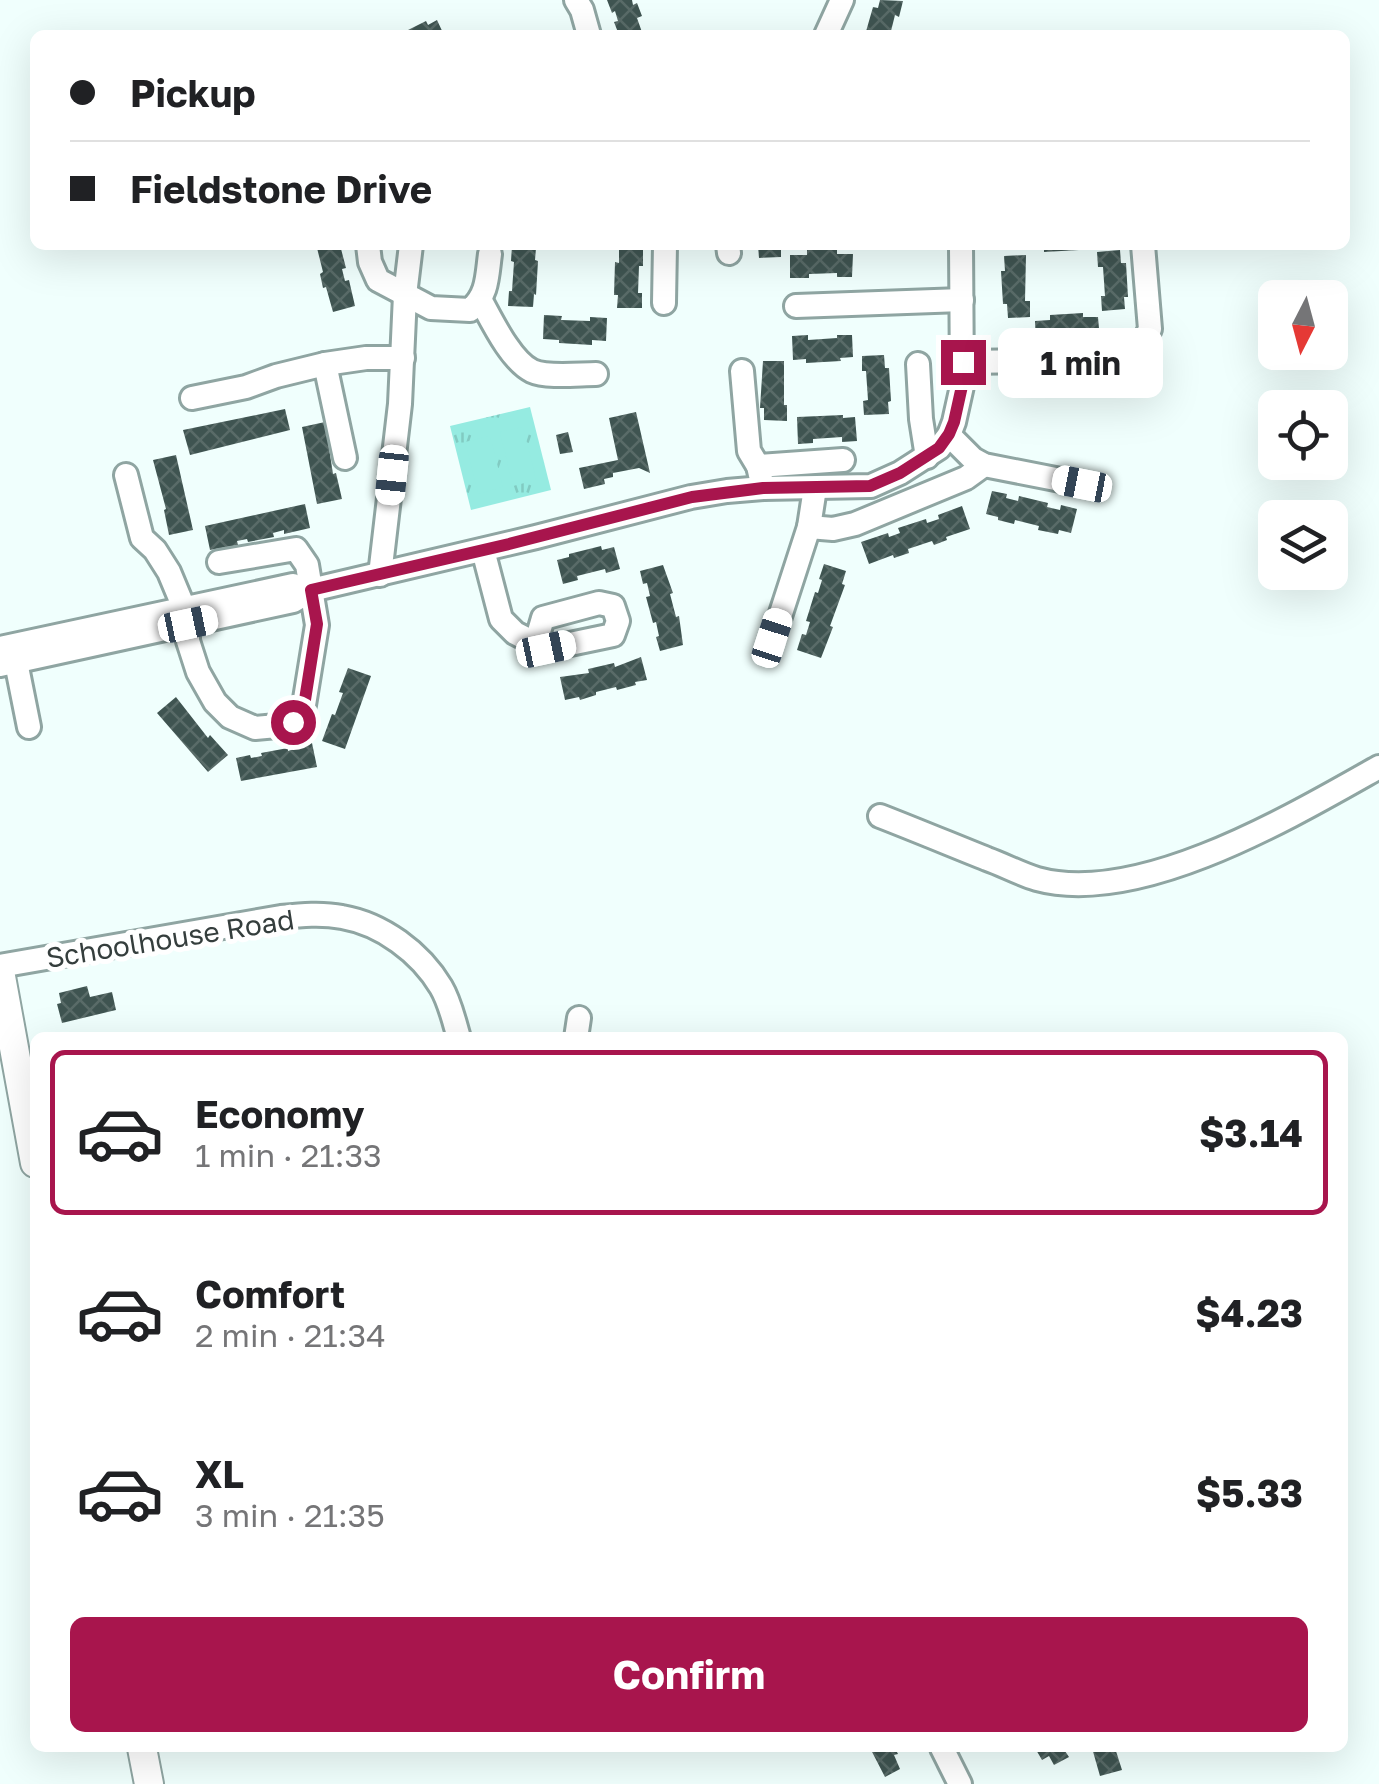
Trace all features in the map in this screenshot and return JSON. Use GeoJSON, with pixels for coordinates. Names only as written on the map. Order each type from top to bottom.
{"type":"FeatureCollection","features":[{"type":"Feature","properties":{"kind":"main road"},"geometry":{"type":"LineString","coordinates":[[0,969],[30,1135]]}},
{"type":"Feature","properties":{"kind":"main road"},"geometry":{"type":"LineString","coordinates":[[143,1752],[149,1784]]}},
{"type":"Feature","properties":{"kind":"street"},"geometry":{"type":"LineString","coordinates":[[576,0],[588,30]]}},
{"type":"Feature","properties":{"kind":"street"},"geometry":{"type":"LineString","coordinates":[[828,30],[842,0]]}},
{"type":"Feature","properties":{"kind":"street"},"geometry":{"type":"LineString","coordinates":[[369,250],[378,280],[430,308],[451,310],[470,310],[481,301],[490,254]]}},
{"type":"Feature","properties":{"kind":"street"},"geometry":{"type":"LineString","coordinates":[[380,575],[404,358],[411,250]]}},
{"type":"Feature","properties":{"kind":"street"},"geometry":{"type":"LineString","coordinates":[[664,302],[665,250]]}},
{"type":"Feature","properties":{"kind":"street"},"geometry":{"type":"LineString","coordinates":[[760,478],[815,488],[870,486],[900,473],[939,448],[949,434],[962,386],[961,250]]}},
{"type":"Feature","properties":{"kind":"street"},"geometry":{"type":"LineString","coordinates":[[963,362],[1116,360],[1142,344],[1150,329],[1143,250]]}},
{"type":"Feature","properties":{"kind":"street"},"geometry":{"type":"LineString","coordinates":[[796,306],[962,300]]}},
{"type":"Feature","properties":{"kind":"street"},"geometry":{"type":"LineString","coordinates":[[481,301],[518,358],[533,371],[596,374]]}},
{"type":"Feature","properties":{"kind":"street"},"geometry":{"type":"LineString","coordinates":[[192,398],[246,388],[325,364],[404,358]]}},
{"type":"Feature","properties":{"kind":"street"},"geometry":{"type":"LineString","coordinates":[[325,364],[345,458]]}},
{"type":"Feature","properties":{"kind":"street"},"geometry":{"type":"LineString","coordinates":[[918,364],[926,456]]}},
{"type":"Feature","properties":{"kind":"street"},"geometry":{"type":"LineString","coordinates":[[742,372],[749,451],[760,478]]}},
{"type":"Feature","properties":{"kind":"street"},"geometry":{"type":"LineString","coordinates":[[949,434],[984,466],[1082,484]]}},
{"type":"Feature","properties":{"kind":"street"},"geometry":{"type":"LineString","coordinates":[[29,727],[5,658],[186,616],[294,585],[311,590],[380,575],[843,460]]}},
{"type":"Feature","properties":{"kind":"street"},"geometry":{"type":"LineString","coordinates":[[809,527],[833,529],[855,524],[966,478],[984,466]]}},
{"type":"Feature","properties":{"kind":"street"},"geometry":{"type":"LineString","coordinates":[[126,475],[142,538],[156,550],[169,572],[186,616],[188,642],[198,672],[215,702],[230,717],[254,728],[293,722],[304,706],[317,624],[307,565],[296,549],[219,562]]}},
{"type":"Feature","properties":{"kind":"street"},"geometry":{"type":"LineString","coordinates":[[772,638],[809,527],[815,488]]}},
{"type":"Feature","properties":{"kind":"street"},"geometry":{"type":"LineString","coordinates":[[483,550],[500,619],[536,642]]}},
{"type":"Feature","properties":{"kind":"street"},"geometry":{"type":"LineString","coordinates":[[880,816],[1036,878],[1072,885],[1115,883],[1211,852],[1288,819],[1379,766]]}},
{"type":"Feature","properties":{"kind":"street","name":"Schoolhouse Road"},"geometry":{"type":"LineString","coordinates":[[0,969],[280,917],[344,917],[374,927],[403,944],[424,964],[442,988],[457,1032]]}},
{"type":"Feature","properties":{"kind":"street"},"geometry":{"type":"LineString","coordinates":[[944,1752],[960,1784]]}},
{"type":"Feature","properties":{"kind":"green space"},"geometry":{"type":"Polygon","coordinates":[[[530,407],[551,490],[471,510],[450,426],[530,407]]]}},
{"type":"Feature","properties":{"kind":"green space"},"geometry":{"type":"Polygon","coordinates":[[[523,427],[536,480],[513,486],[500,432],[523,427]]]}},
{"type":"Feature","properties":{"kind":"green space"},"geometry":{"type":"Polygon","coordinates":[[[490,436],[503,487],[478,494],[465,442],[490,436]]]}},
{"type":"Feature","properties":{"kind":"building"},"geometry":{"type":"Polygon","coordinates":[[[607,0],[632,0],[642,16],[637,18],[641,30],[617,30],[615,11],[612,13],[607,0]]]}},
{"type":"Feature","properties":{"kind":"building"},"geometry":{"type":"Polygon","coordinates":[[[880,0],[903,1],[891,30],[866,30],[873,7],[878,8],[880,0]]]}},
{"type":"Feature","properties":{"kind":"building"},"geometry":{"type":"Polygon","coordinates":[[[437,20],[442,30],[408,30],[426,21],[428,25],[437,20]]]}},
{"type":"Feature","properties":{"kind":"building"},"geometry":{"type":"Polygon","coordinates":[[[318,250],[341,250],[346,268],[342,269],[355,306],[333,312],[326,287],[323,288],[318,250]]]}},
{"type":"Feature","properties":{"kind":"building"},"geometry":{"type":"Polygon","coordinates":[[[512,250],[536,250],[533,307],[508,306],[514,262],[512,250]]]}},
{"type":"Feature","properties":{"kind":"building"},"geometry":{"type":"Polygon","coordinates":[[[619,250],[643,250],[638,293],[642,293],[642,308],[617,308],[615,262],[619,263],[619,250]]]}},
{"type":"Feature","properties":{"kind":"building"},"geometry":{"type":"Polygon","coordinates":[[[758,250],[781,250],[781,257],[759,258],[758,250]]]}},
{"type":"Feature","properties":{"kind":"building"},"geometry":{"type":"Polygon","coordinates":[[[807,250],[853,254],[852,277],[837,277],[837,273],[790,278],[790,255],[807,255],[807,250]]]}},
{"type":"Feature","properties":{"kind":"building"},"geometry":{"type":"Polygon","coordinates":[[[1120,250],[1121,263],[1126,263],[1125,309],[1102,311],[1103,267],[1098,267],[1097,252],[1120,250]]]}},
{"type":"Feature","properties":{"kind":"building"},"geometry":{"type":"Polygon","coordinates":[[[1026,255],[1025,301],[1030,301],[1030,317],[1008,318],[1007,304],[1003,304],[1004,256],[1026,255]]]}},
{"type":"Feature","properties":{"kind":"building"},"geometry":{"type":"Polygon","coordinates":[[[1083,313],[1083,317],[1098,317],[1100,340],[1053,338],[1053,343],[1036,344],[1035,321],[1050,320],[1050,315],[1083,313]]]}},
{"type":"Feature","properties":{"kind":"building"},"geometry":{"type":"Polygon","coordinates":[[[544,315],[562,316],[561,320],[607,318],[606,341],[592,340],[592,345],[543,339],[544,315]]]}},
{"type":"Feature","properties":{"kind":"building"},"geometry":{"type":"Polygon","coordinates":[[[808,335],[808,340],[852,335],[853,357],[806,363],[806,359],[793,360],[792,336],[808,335]]]}},
{"type":"Feature","properties":{"kind":"building"},"geometry":{"type":"Polygon","coordinates":[[[884,355],[885,368],[889,368],[889,414],[864,415],[863,401],[868,400],[862,356],[884,355]]]}},
{"type":"Feature","properties":{"kind":"building"},"geometry":{"type":"Polygon","coordinates":[[[763,361],[784,361],[787,421],[764,420],[764,408],[760,408],[763,361]]]}},
{"type":"Feature","properties":{"kind":"building"},"geometry":{"type":"Polygon","coordinates":[[[285,409],[290,430],[190,455],[183,430],[285,409]]]}},
{"type":"Feature","properties":{"kind":"building"},"geometry":{"type":"Polygon","coordinates":[[[636,412],[650,473],[639,468],[613,473],[613,477],[604,479],[605,484],[584,489],[579,468],[618,460],[609,418],[636,412]]]}},
{"type":"Feature","properties":{"kind":"building"},"geometry":{"type":"Polygon","coordinates":[[[797,417],[855,417],[857,441],[842,442],[842,437],[798,444],[797,417]]]}},
{"type":"Feature","properties":{"kind":"building"},"geometry":{"type":"Polygon","coordinates":[[[325,422],[333,474],[336,473],[342,499],[317,504],[302,427],[325,422]]]}},
{"type":"Feature","properties":{"kind":"building"},"geometry":{"type":"Polygon","coordinates":[[[568,432],[573,452],[560,454],[556,435],[568,432]]]}},
{"type":"Feature","properties":{"kind":"building"},"geometry":{"type":"Polygon","coordinates":[[[176,455],[193,530],[169,535],[153,460],[176,455]]]}},
{"type":"Feature","properties":{"kind":"building"},"geometry":{"type":"Polygon","coordinates":[[[992,491],[1018,501],[1019,496],[1048,503],[1047,507],[1060,510],[1061,505],[1077,509],[1071,533],[1038,530],[1039,526],[1015,520],[1014,524],[986,514],[992,491]]]}},
{"type":"Feature","properties":{"kind":"building"},"geometry":{"type":"Polygon","coordinates":[[[305,504],[310,528],[284,534],[284,530],[273,533],[274,537],[237,541],[238,545],[210,550],[205,526],[305,504]]]}},
{"type":"Feature","properties":{"kind":"building"},"geometry":{"type":"Polygon","coordinates":[[[962,506],[970,529],[934,545],[932,541],[908,549],[909,553],[869,564],[861,542],[888,533],[889,537],[900,533],[898,528],[939,519],[938,515],[962,506]]]}},
{"type":"Feature","properties":{"kind":"building"},"geometry":{"type":"Polygon","coordinates":[[[601,546],[602,550],[614,547],[620,569],[577,576],[578,580],[563,584],[557,560],[601,546]]]}},
{"type":"Feature","properties":{"kind":"building"},"geometry":{"type":"Polygon","coordinates":[[[824,564],[846,571],[821,658],[797,650],[802,634],[806,635],[810,622],[806,621],[815,592],[818,593],[824,564]]]}},
{"type":"Feature","properties":{"kind":"building"},"geometry":{"type":"Polygon","coordinates":[[[663,565],[676,617],[679,616],[683,645],[660,651],[656,622],[653,623],[646,597],[650,596],[647,583],[643,584],[640,571],[663,565]]]}},
{"type":"Feature","properties":{"kind":"building"},"geometry":{"type":"Polygon","coordinates":[[[641,657],[647,680],[596,692],[580,700],[565,700],[560,677],[589,673],[588,669],[614,663],[615,667],[641,657]]]}},
{"type":"Feature","properties":{"kind":"building"},"geometry":{"type":"Polygon","coordinates":[[[348,668],[371,676],[345,749],[322,741],[343,693],[339,692],[348,668]]]}},
{"type":"Feature","properties":{"kind":"building"},"geometry":{"type":"Polygon","coordinates":[[[176,697],[208,738],[210,735],[228,755],[208,772],[157,713],[176,697]]]}},
{"type":"Feature","properties":{"kind":"building"},"geometry":{"type":"Polygon","coordinates":[[[312,743],[317,767],[241,781],[236,758],[288,751],[312,743]]]}},
{"type":"Feature","properties":{"kind":"building"},"geometry":{"type":"Polygon","coordinates":[[[87,986],[90,997],[112,992],[116,1010],[62,1023],[57,1004],[61,1003],[59,993],[87,986]]]}},
{"type":"Feature","properties":{"kind":"building"},"geometry":{"type":"Polygon","coordinates":[[[872,1752],[897,1752],[894,1755],[900,1769],[885,1777],[872,1752]]]}},
{"type":"Feature","properties":{"kind":"building"},"geometry":{"type":"Polygon","coordinates":[[[1037,1752],[1066,1752],[1069,1757],[1054,1765],[1049,1756],[1042,1760],[1037,1752]]]}},
{"type":"Feature","properties":{"kind":"building"},"geometry":{"type":"Polygon","coordinates":[[[1093,1752],[1116,1752],[1122,1770],[1100,1776],[1093,1752]]]}},
{"type":"Feature","properties":{"kind":"route"},"geometry":{"type":"LineString","coordinates":[[293,722],[304,706],[317,624],[311,590],[692,497],[763,488],[870,486],[900,473],[939,448],[954,422],[963,362]]}}]}
